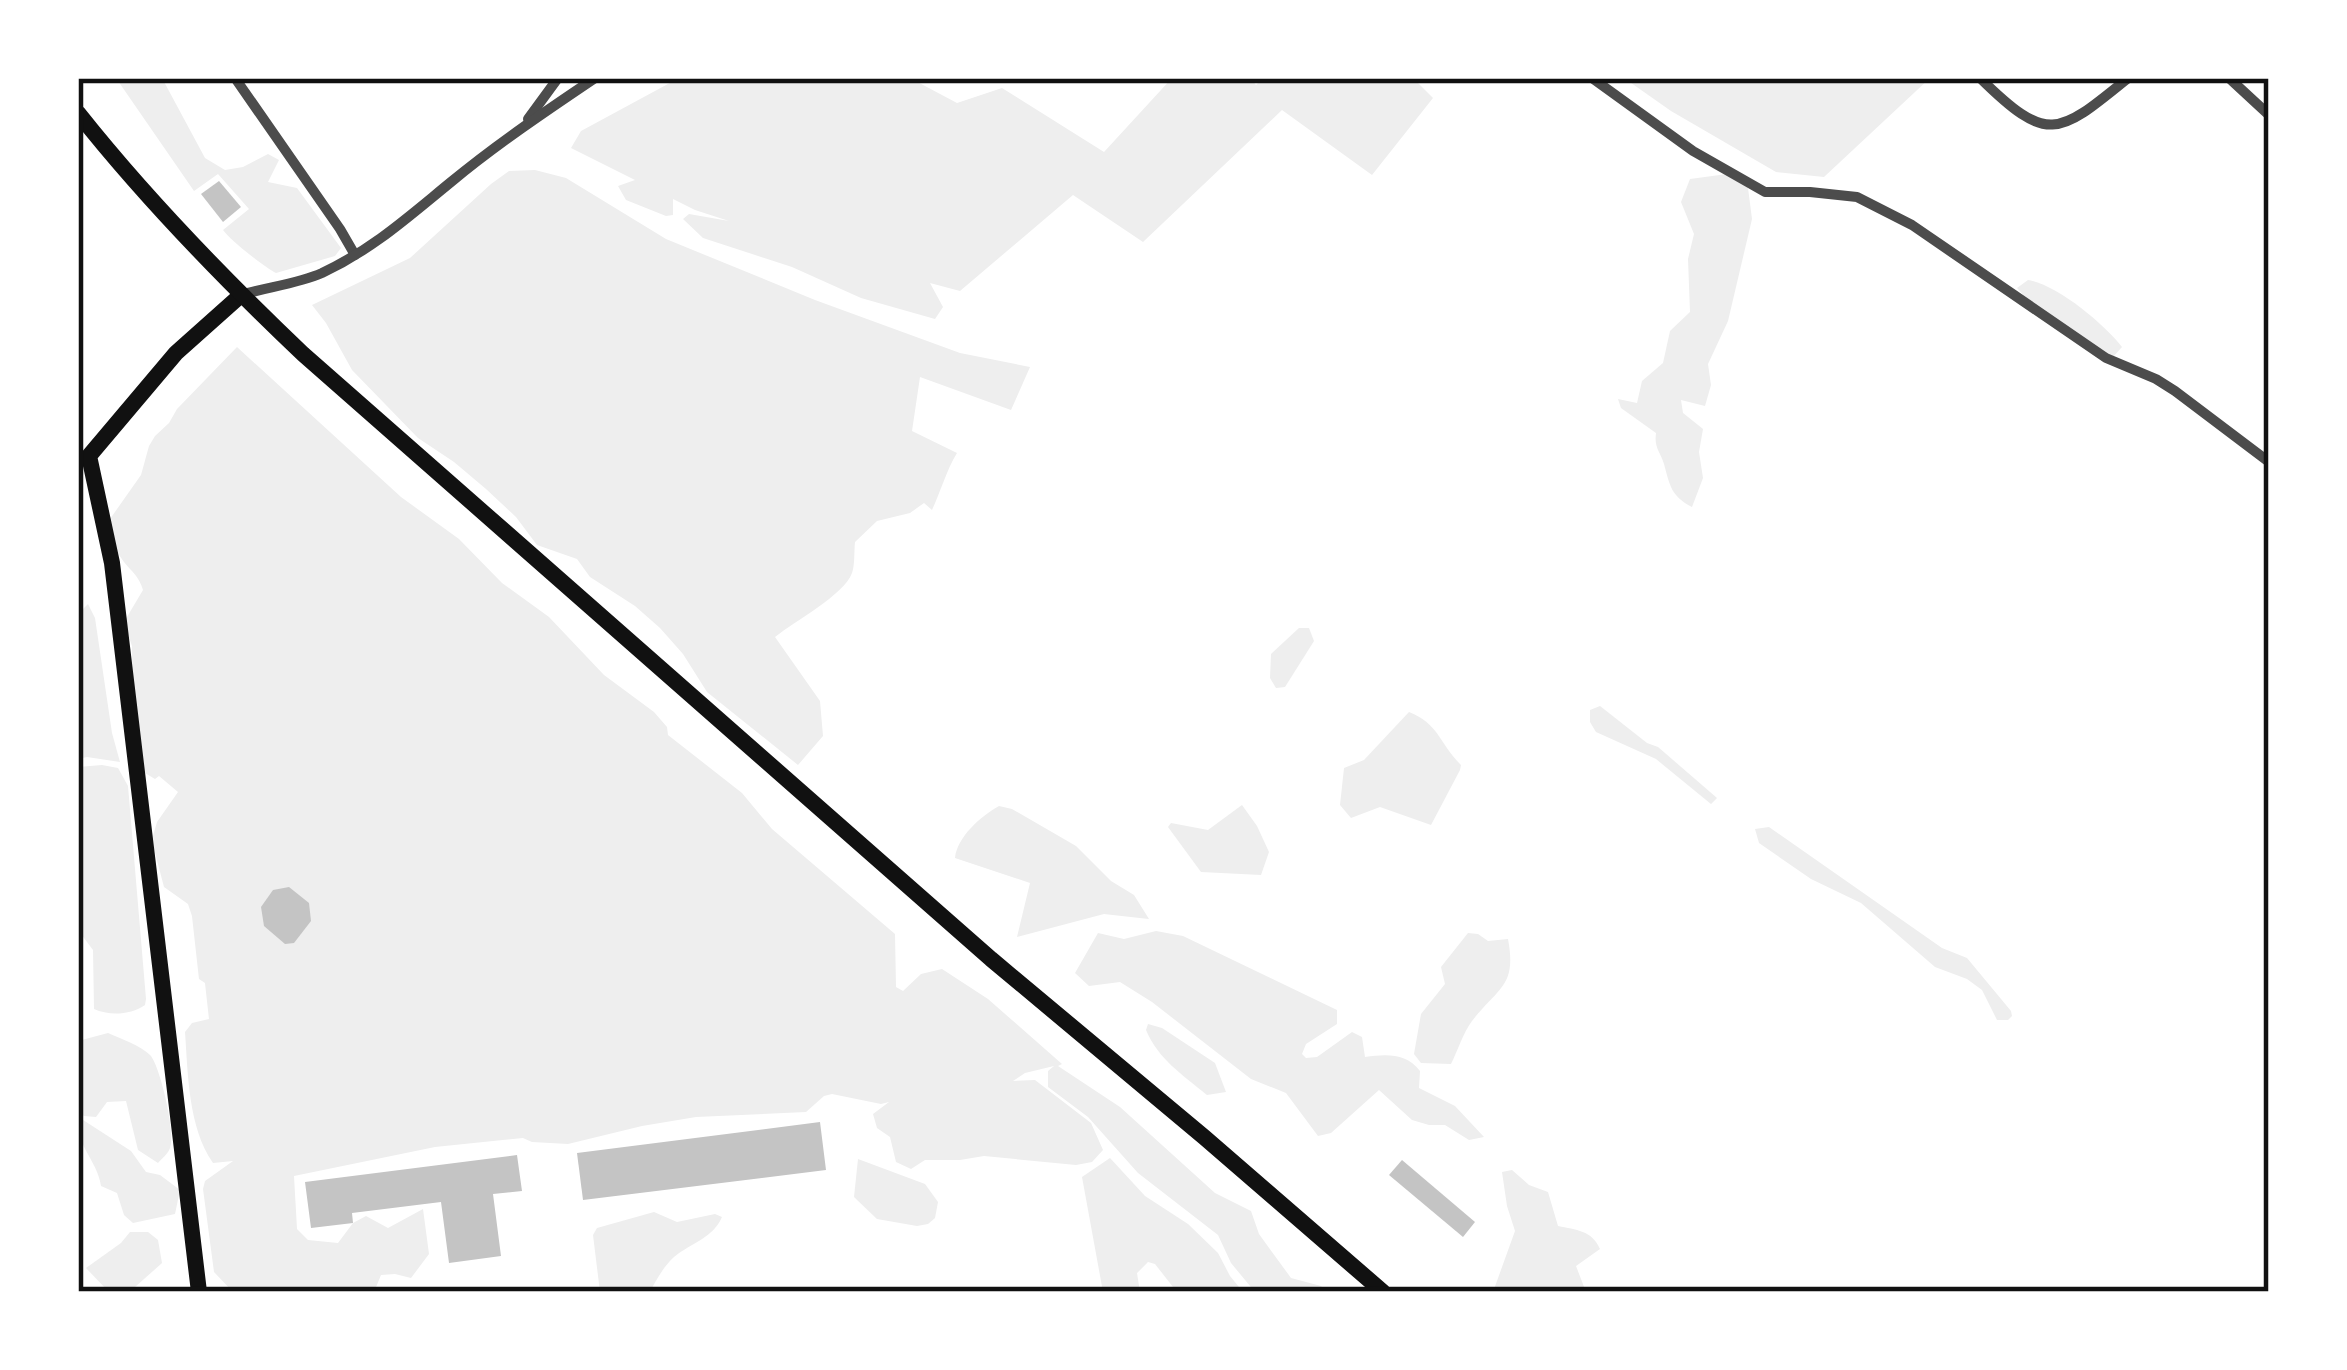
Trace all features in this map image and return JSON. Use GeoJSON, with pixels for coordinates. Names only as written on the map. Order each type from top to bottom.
{"type":"FeatureCollection","features":[{"type":"Feature","properties":{"kind":"main road"},"geometry":{"type":"LineString","coordinates":[[78,113],[210,265],[303,354],[991,959],[1384,1292]]}},
{"type":"Feature","properties":{"kind":"main road"},"geometry":{"type":"LineString","coordinates":[[199,1292],[112,563],[89,456],[176,353],[241,295]]}},
{"type":"Feature","properties":{"kind":"street"},"geometry":{"type":"LineString","coordinates":[[235,78],[355,255]]}},
{"type":"Feature","properties":{"kind":"street"},"geometry":{"type":"LineString","coordinates":[[523,127],[559,78]]}},
{"type":"Feature","properties":{"kind":"street"},"geometry":{"type":"LineString","coordinates":[[241,295],[317,275],[355,255],[595,78]]}},
{"type":"Feature","properties":{"kind":"street"},"geometry":{"type":"LineString","coordinates":[[1592,78],[1693,152],[1765,192],[1857,197],[1912,225],[2106,358],[2175,391],[2269,462]]}},
{"type":"Feature","properties":{"kind":"street"},"geometry":{"type":"LineString","coordinates":[[1981,78],[2011,109],[2033,123],[2058,125],[2083,115],[2128,78]]}},
{"type":"Feature","properties":{"kind":"street"},"geometry":{"type":"LineString","coordinates":[[2229,78],[2269,116]]}},
{"type":"Feature","properties":{"kind":"shaded area"},"geometry":{"type":"Polygon","coordinates":[[[116,78],[162,78],[205,158],[225,170],[268,154],[279,160],[268,182],[297,188],[341,248],[335,256],[276,273],[248,253],[223,230],[249,209],[218,174],[194,191],[116,78]]]}},
{"type":"Feature","properties":{"kind":"shaded area"},"geometry":{"type":"Polygon","coordinates":[[[679,78],[910,78],[957,103],[1002,88],[1104,152],[1172,78],[1250,78],[1256,85],[1263,78],[1413,78],[1433,98],[1372,175],[1282,110],[1143,242],[1073,195],[960,291],[930,283],[943,307],[935,319],[861,298],[792,267],[703,238],[683,219],[689,214],[729,221],[673,199],[673,215],[666,216],[626,200],[618,186],[635,180],[571,148],[581,131],[679,78]]]}},
{"type":"Feature","properties":{"kind":"shaded area"},"geometry":{"type":"Polygon","coordinates":[[[1624,78],[1930,78],[1824,177],[1776,172],[1624,78]]]}},
{"type":"Feature","properties":{"kind":"shaded area"},"geometry":{"type":"Polygon","coordinates":[[[535,170],[566,178],[666,239],[815,300],[960,353],[1030,367],[1011,410],[920,377],[912,431],[957,453],[932,510],[924,503],[910,513],[877,521],[855,542],[853,570],[847,581],[775,637],[820,701],[823,736],[798,765],[707,692],[683,654],[635,606],[590,577],[577,559],[537,545],[486,489],[418,438],[352,370],[312,305],[410,258],[509,171],[535,170]]]}},
{"type":"Feature","properties":{"kind":"shaded area"},"geometry":{"type":"Polygon","coordinates":[[[1727,174],[1748,188],[1752,219],[1728,321],[1708,364],[1711,385],[1705,406],[1681,400],[1683,413],[1703,429],[1699,452],[1703,478],[1692,507],[1672,490],[1656,433],[1621,408],[1618,399],[1637,403],[1642,381],[1663,363],[1670,331],[1690,312],[1688,259],[1694,234],[1681,202],[1690,179],[1727,174]]]}},
{"type":"Feature","properties":{"kind":"shaded area"},"geometry":{"type":"Polygon","coordinates":[[[2028,280],[2079,306],[2122,347],[2113,357],[2039,312],[2017,288],[2028,280]]]}},
{"type":"Feature","properties":{"kind":"shaded area"},"geometry":{"type":"Polygon","coordinates":[[[237,347],[401,497],[459,539],[502,583],[549,617],[604,675],[654,712],[668,735],[742,793],[772,829],[895,934],[896,987],[903,991],[921,974],[942,969],[988,999],[1062,1064],[1058,1066],[1120,1107],[1215,1193],[1251,1211],[1259,1234],[1291,1278],[1321,1286],[1326,1292],[1255,1292],[1231,1263],[1218,1235],[1138,1173],[1088,1117],[1048,1087],[1048,1071],[1054,1066],[1013,1081],[1035,1080],[1091,1123],[1103,1150],[1092,1162],[1076,1165],[984,1156],[925,1160],[911,1169],[896,1162],[890,1137],[877,1128],[873,1114],[889,1102],[832,1094],[806,1112],[696,1117],[568,1144],[523,1138],[435,1147],[294,1176],[297,1229],[308,1240],[338,1243],[353,1223],[366,1216],[388,1228],[423,1209],[429,1254],[411,1278],[381,1275],[374,1292],[233,1292],[214,1272],[203,1189],[205,1181],[233,1161],[213,1163],[205,1149],[189,1082],[185,1032],[192,1023],[209,1019],[205,983],[199,979],[188,904],[164,887],[154,849],[157,822],[178,792],[159,776],[155,779],[145,773],[133,754],[132,646],[124,622],[143,590],[117,552],[110,519],[141,475],[155,436],[237,347]]]}},
{"type":"Feature","properties":{"kind":"shaded area"},"geometry":{"type":"Polygon","coordinates":[[[88,604],[95,618],[120,762],[78,759],[78,614],[88,604]]]}},
{"type":"Feature","properties":{"kind":"shaded area"},"geometry":{"type":"Polygon","coordinates":[[[1299,628],[1309,628],[1314,641],[1285,687],[1276,688],[1270,678],[1271,654],[1299,628]]]}},
{"type":"Feature","properties":{"kind":"shaded area"},"geometry":{"type":"Polygon","coordinates":[[[1600,706],[1658,747],[1717,798],[1711,804],[1656,759],[1596,732],[1590,710],[1600,706]]]}},
{"type":"Feature","properties":{"kind":"shaded area"},"geometry":{"type":"Polygon","coordinates":[[[1409,712],[1433,728],[1461,765],[1431,825],[1380,807],[1351,818],[1340,805],[1344,768],[1364,760],[1409,712]]]}},
{"type":"Feature","properties":{"kind":"shaded area"},"geometry":{"type":"Polygon","coordinates":[[[78,767],[118,768],[128,786],[146,999],[145,1005],[120,1013],[94,1009],[93,950],[78,930],[78,767]]]}},
{"type":"Feature","properties":{"kind":"shaded area"},"geometry":{"type":"Polygon","coordinates":[[[1242,805],[1269,852],[1261,875],[1201,872],[1168,827],[1171,823],[1208,830],[1242,805]]]}},
{"type":"Feature","properties":{"kind":"shaded area"},"geometry":{"type":"Polygon","coordinates":[[[999,806],[1076,846],[1111,881],[1134,895],[1149,919],[1104,914],[1017,937],[1030,883],[955,858],[971,828],[999,806]]]}},
{"type":"Feature","properties":{"kind":"shaded area"},"geometry":{"type":"Polygon","coordinates":[[[1769,827],[1942,948],[1967,958],[2012,1016],[1997,1020],[1982,990],[1935,967],[1861,903],[1811,879],[1759,843],[1755,829],[1769,827]]]}},
{"type":"Feature","properties":{"kind":"shaded area"},"geometry":{"type":"Polygon","coordinates":[[[1156,931],[1183,936],[1337,1010],[1337,1024],[1306,1044],[1302,1054],[1306,1058],[1317,1057],[1352,1032],[1362,1037],[1365,1057],[1396,1056],[1415,1065],[1420,1071],[1419,1088],[1455,1106],[1484,1137],[1469,1140],[1445,1125],[1412,1120],[1379,1090],[1331,1133],[1318,1136],[1286,1093],[1251,1079],[1152,1002],[1120,982],[1089,986],[1075,973],[1098,933],[1124,939],[1156,931]]]}},
{"type":"Feature","properties":{"kind":"shaded area"},"geometry":{"type":"Polygon","coordinates":[[[1468,933],[1488,941],[1508,939],[1507,977],[1469,1026],[1451,1064],[1421,1063],[1414,1054],[1421,1014],[1445,984],[1441,967],[1468,933]]]}},
{"type":"Feature","properties":{"kind":"shaded area"},"geometry":{"type":"Polygon","coordinates":[[[1148,1024],[1215,1063],[1226,1092],[1207,1095],[1180,1073],[1151,1040],[1148,1024]]]}},
{"type":"Feature","properties":{"kind":"shaded area"},"geometry":{"type":"Polygon","coordinates":[[[108,1033],[146,1051],[154,1061],[171,1140],[158,1163],[138,1150],[126,1101],[107,1102],[96,1117],[78,1110],[78,1041],[108,1033]]]}},
{"type":"Feature","properties":{"kind":"shaded area"},"geometry":{"type":"Polygon","coordinates":[[[80,1118],[131,1151],[146,1172],[160,1175],[180,1190],[175,1214],[133,1223],[124,1215],[117,1193],[101,1186],[80,1136],[80,1118]]]}},
{"type":"Feature","properties":{"kind":"shaded area"},"geometry":{"type":"Polygon","coordinates":[[[1110,1158],[1145,1196],[1188,1224],[1218,1253],[1243,1292],[1177,1292],[1155,1264],[1148,1262],[1137,1273],[1140,1292],[1103,1292],[1082,1177],[1110,1158]]]}},
{"type":"Feature","properties":{"kind":"shaded area"},"geometry":{"type":"Polygon","coordinates":[[[858,1159],[925,1184],[938,1202],[935,1218],[917,1226],[877,1219],[854,1197],[858,1159]]]}},
{"type":"Feature","properties":{"kind":"shaded area"},"geometry":{"type":"Polygon","coordinates":[[[1512,1170],[1529,1185],[1548,1192],[1558,1226],[1583,1232],[1597,1243],[1600,1249],[1576,1266],[1586,1292],[1493,1292],[1515,1231],[1502,1172],[1512,1170]]]}},
{"type":"Feature","properties":{"kind":"shaded area"},"geometry":{"type":"Polygon","coordinates":[[[654,1212],[677,1222],[715,1214],[722,1217],[707,1235],[670,1261],[650,1292],[600,1292],[593,1235],[597,1228],[654,1212]]]}},
{"type":"Feature","properties":{"kind":"shaded area"},"geometry":{"type":"Polygon","coordinates":[[[130,1232],[148,1232],[158,1240],[162,1263],[135,1287],[109,1292],[86,1268],[130,1232]]]}},
{"type":"Feature","properties":{"kind":"building"},"geometry":{"type":"Polygon","coordinates":[[[219,181],[241,207],[223,222],[201,194],[219,181]]]}},
{"type":"Feature","properties":{"kind":"building"},"geometry":{"type":"Polygon","coordinates":[[[289,887],[309,903],[311,921],[294,943],[285,944],[264,926],[261,907],[273,890],[289,887]]]}},
{"type":"Feature","properties":{"kind":"building"},"geometry":{"type":"Polygon","coordinates":[[[820,1122],[826,1170],[583,1200],[577,1153],[820,1122]]]}},
{"type":"Feature","properties":{"kind":"building"},"geometry":{"type":"Polygon","coordinates":[[[517,1155],[522,1191],[493,1194],[501,1256],[449,1263],[441,1202],[352,1213],[353,1223],[311,1228],[305,1182],[517,1155]]]}},
{"type":"Feature","properties":{"kind":"building"},"geometry":{"type":"Polygon","coordinates":[[[1402,1160],[1475,1222],[1463,1237],[1389,1175],[1402,1160]]]}}]}
